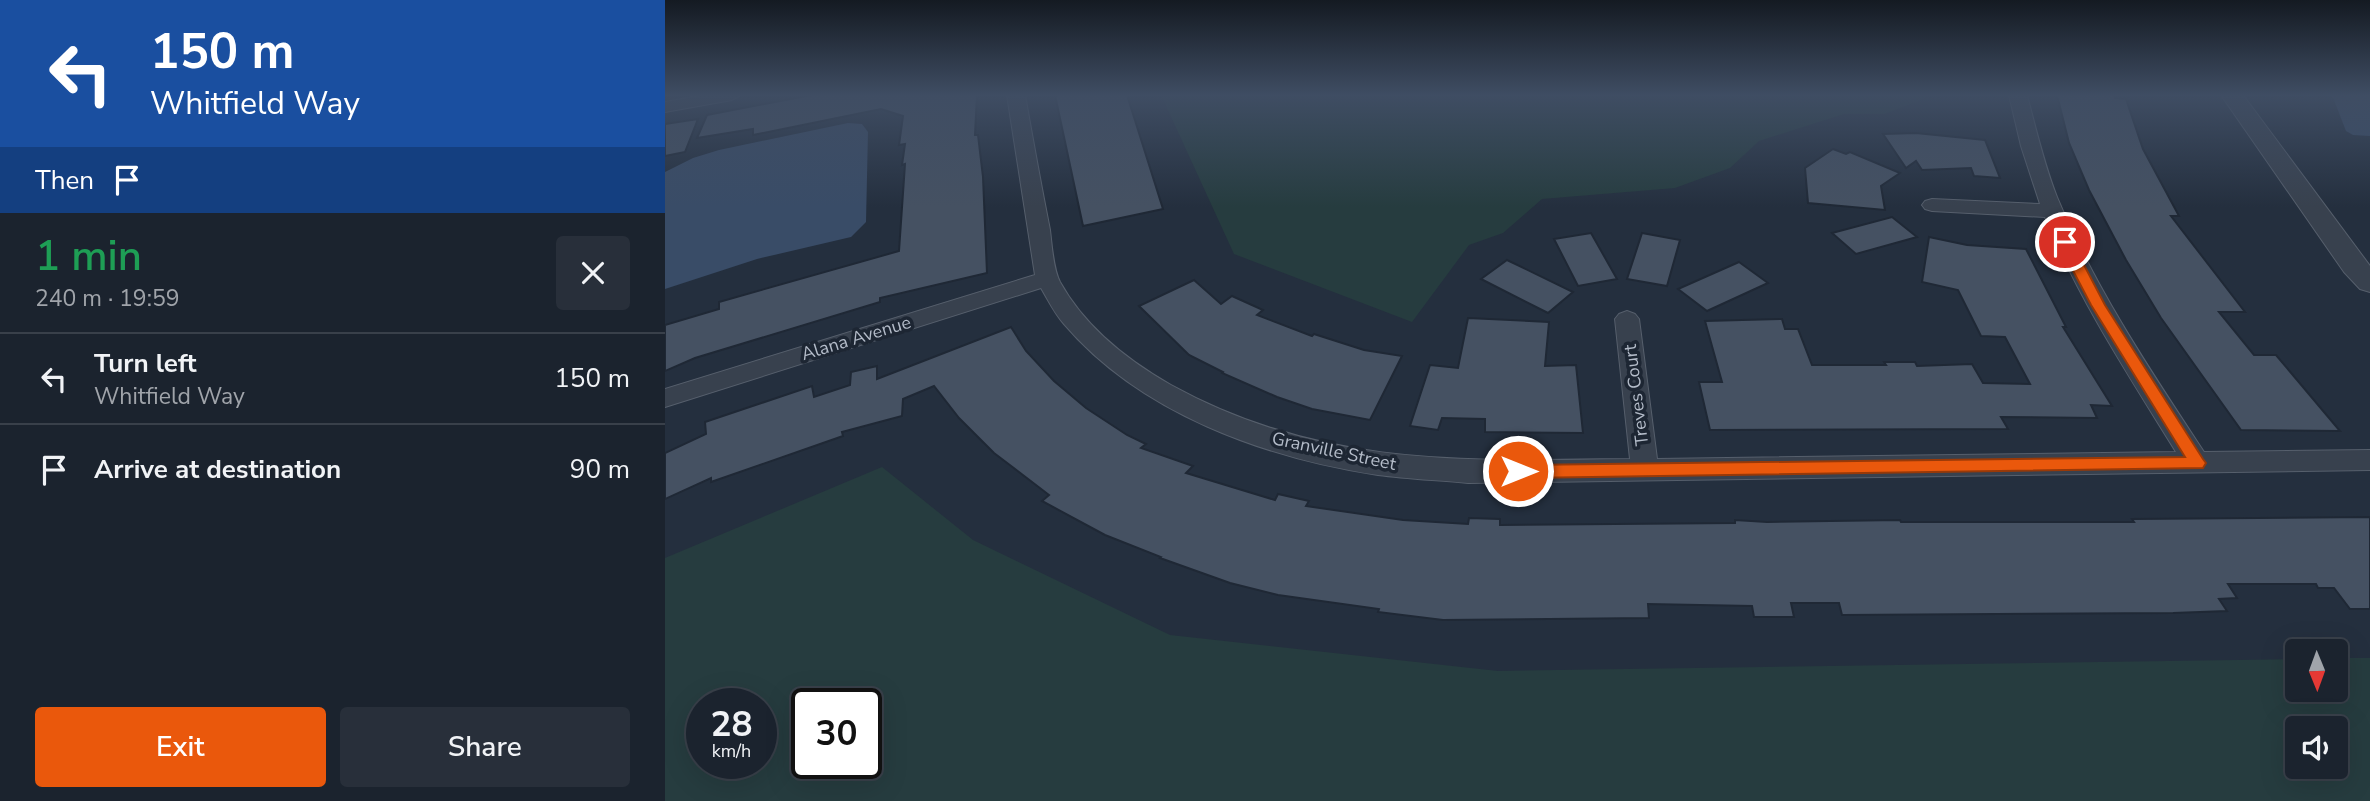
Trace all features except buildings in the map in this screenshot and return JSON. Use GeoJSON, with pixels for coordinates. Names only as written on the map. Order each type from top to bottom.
{"type":"FeatureCollection","features":[{"type":"Feature","properties":{"kind":"street","name":"Granville Street"},"geometry":{"type":"LineString","coordinates":[[1022,132],[1047,279],[1058,303],[1096,343],[1142,380],[1203,415],[1295,446],[1375,464],[1468,472],[2370,460]]}},
{"type":"Feature","properties":{"kind":"street"},"geometry":{"type":"LineString","coordinates":[[2025,132],[2050,211],[2098,305],[2197,463]]}},
{"type":"Feature","properties":{"kind":"street"},"geometry":{"type":"LineString","coordinates":[[2259,132],[2354,267],[2370,283]]}},
{"type":"Feature","properties":{"kind":"street"},"geometry":{"type":"LineString","coordinates":[[1932,205],[2050,211]]}},
{"type":"Feature","properties":{"kind":"street","name":"Alana Avenue"},"geometry":{"type":"LineString","coordinates":[[665,398],[1047,279]]}},
{"type":"Feature","properties":{"kind":"street","name":"Treves Court"},"geometry":{"type":"LineString","coordinates":[[1627,319],[1645,471]]}},
{"type":"Feature","properties":{"kind":"green space"},"geometry":{"type":"Polygon","coordinates":[[[1178,132],[1786,132],[1759,141],[1730,168],[1675,188],[1542,199],[1503,233],[1469,245],[1412,322],[1234,254],[1178,132]]]}},
{"type":"Feature","properties":{"kind":"green space"},"geometry":{"type":"Polygon","coordinates":[[[882,467],[973,540],[1170,635],[1498,671],[2285,659],[2285,702],[2349,702],[2349,658],[2370,658],[2370,801],[665,801],[665,558],[882,467]]]}},
{"type":"Feature","properties":{"kind":"water"},"geometry":{"type":"Polygon","coordinates":[[[803,132],[868,132],[866,222],[851,237],[757,259],[665,289],[665,172],[693,158],[803,132]]]}},
{"type":"Feature","properties":{"kind":"water"},"geometry":{"type":"Polygon","coordinates":[[[2348,132],[2370,132],[2370,136],[2348,132]]]}},
{"type":"Feature","properties":{"kind":"route"},"geometry":{"type":"LineString","coordinates":[[1518,471],[2197,463],[2098,305],[2065,242]]}}]}
